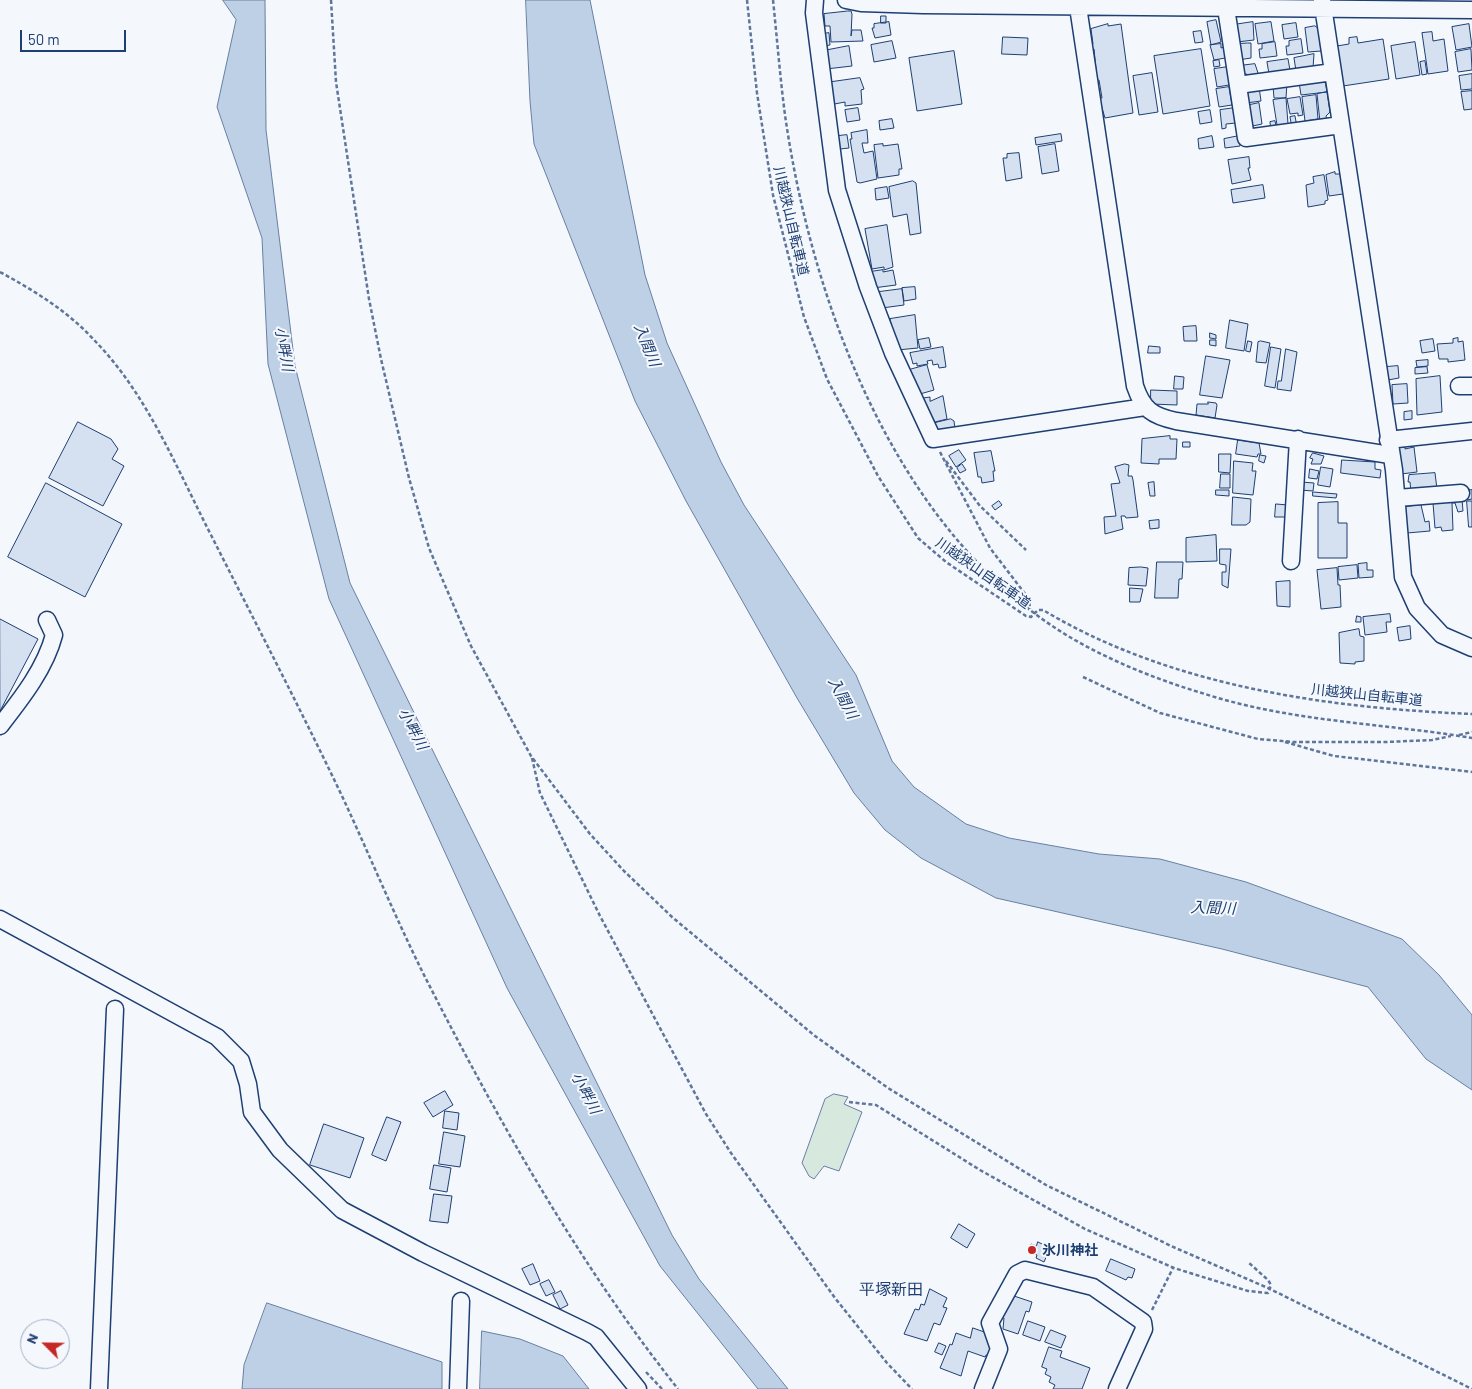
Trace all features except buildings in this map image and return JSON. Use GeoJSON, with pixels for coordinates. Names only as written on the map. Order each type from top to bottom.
{"type":"FeatureCollection","features":[{"type":"Feature","properties":{"kind":"street"},"geometry":{"type":"LineString","coordinates":[[815,0],[814,12],[837,190],[868,288],[915,404],[933,439],[1145,407]]}},
{"type":"Feature","properties":{"kind":"street"},"geometry":{"type":"LineString","coordinates":[[846,0],[861,3],[1077,3],[1226,8],[1323,5],[1472,10]]}},
{"type":"Feature","properties":{"kind":"street"},"geometry":{"type":"LineString","coordinates":[[1077,3],[1135,386],[1140,401],[1145,407],[1157,417],[1176,421],[1298,439],[1389,447],[1472,431]]}},
{"type":"Feature","properties":{"kind":"street"},"geometry":{"type":"LineString","coordinates":[[1323,5],[1397,498],[1403,577],[1417,608],[1442,635],[1472,648]]}},
{"type":"Feature","properties":{"kind":"street"},"geometry":{"type":"LineString","coordinates":[[1226,8],[1246,138],[1340,125]]}},
{"type":"Feature","properties":{"kind":"street"},"geometry":{"type":"LineString","coordinates":[[1238,85],[1333,72]]}},
{"type":"Feature","properties":{"kind":"street"},"geometry":{"type":"LineString","coordinates":[[1291,561],[1298,439]]}},
{"type":"Feature","properties":{"kind":"street"},"geometry":{"type":"LineString","coordinates":[[1397,498],[1461,493]]}},
{"type":"Feature","properties":{"kind":"street"},"geometry":{"type":"LineString","coordinates":[[0,726],[38,674],[51,647],[54,635],[47,620]]}},
{"type":"Feature","properties":{"kind":"street"},"geometry":{"type":"LineString","coordinates":[[0,919],[218,1037],[241,1061],[248,1084],[252,1112],[280,1150],[342,1210],[423,1253],[588,1332],[596,1337],[638,1389]]}},
{"type":"Feature","properties":{"kind":"street"},"geometry":{"type":"LineString","coordinates":[[99,1389],[115,1009]]}},
{"type":"Feature","properties":{"kind":"street"},"geometry":{"type":"LineString","coordinates":[[983,1389],[999,1350],[990,1324],[1020,1270],[1093,1286],[1143,1322],[1145,1325],[1117,1389]]}},
{"type":"Feature","properties":{"kind":"street"},"geometry":{"type":"LineString","coordinates":[[458,1389],[461,1301]]}},
{"type":"Feature","properties":{"kind":"path"},"geometry":{"type":"LineString","coordinates":[[331,0],[336,82],[356,223],[381,359],[409,478],[429,548],[471,646],[531,756],[590,834],[624,871],[672,916],[823,1042],[888,1088],[1046,1185],[1171,1246],[1270,1289],[1472,1389]]}},
{"type":"Feature","properties":{"kind":"path","name":"川越狭山自転車道"},"geometry":{"type":"LineString","coordinates":[[747,0],[753,68],[774,195],[804,317],[827,379],[878,476],[918,538],[946,562],[1026,616],[1031,617],[1034,613],[1043,610],[1088,635],[1139,655],[1255,688],[1341,704],[1472,714]]}},
{"type":"Feature","properties":{"kind":"path"},"geometry":{"type":"LineString","coordinates":[[773,0],[785,115],[804,215],[821,277],[861,386],[893,449],[943,522],[988,572],[1030,610],[1067,635],[1124,665],[1214,697],[1298,716],[1472,738]]}},
{"type":"Feature","properties":{"kind":"path"},"geometry":{"type":"LineString","coordinates":[[0,272],[37,293],[76,322],[97,342],[147,410],[342,798],[387,899],[464,1050],[568,1234],[630,1325],[678,1389]]}},
{"type":"Feature","properties":{"kind":"path"},"geometry":{"type":"LineString","coordinates":[[933,439],[990,548],[1029,599],[1030,610]]}},
{"type":"Feature","properties":{"kind":"path"},"geometry":{"type":"LineString","coordinates":[[942,456],[980,506],[1026,550]]}},
{"type":"Feature","properties":{"kind":"path"},"geometry":{"type":"LineString","coordinates":[[1083,677],[1160,713],[1258,739],[1279,741],[1387,742],[1432,740],[1472,732]]}},
{"type":"Feature","properties":{"kind":"path"},"geometry":{"type":"LineString","coordinates":[[1279,741],[1334,756],[1472,772]]}},
{"type":"Feature","properties":{"kind":"path"},"geometry":{"type":"LineString","coordinates":[[531,756],[540,793],[600,916],[706,1114],[835,1298],[887,1363],[912,1389]]}},
{"type":"Feature","properties":{"kind":"path"},"geometry":{"type":"LineString","coordinates":[[849,1102],[876,1105],[980,1170],[1085,1229],[1174,1268],[1248,1291],[1268,1293],[1270,1289]]}},
{"type":"Feature","properties":{"kind":"path"},"geometry":{"type":"LineString","coordinates":[[1248,1262],[1268,1280],[1270,1289]]}},
{"type":"Feature","properties":{"kind":"path"},"geometry":{"type":"LineString","coordinates":[[1145,1325],[1174,1268]]}},
{"type":"Feature","properties":{"kind":"shaded area"},"geometry":{"type":"Polygon","coordinates":[[[834,1094],[848,1097],[844,1104],[862,1112],[839,1171],[824,1166],[814,1179],[809,1176],[802,1163],[825,1099],[834,1094]]]}},
{"type":"Feature","properties":{"kind":"water","name":"小畔川"},"geometry":{"type":"Polygon","coordinates":[[[223,0],[265,0],[266,130],[295,366],[350,583],[672,1235],[699,1279],[788,1389],[758,1389],[660,1266],[507,988],[329,599],[268,364],[262,238],[217,107],[236,20],[223,0]]]}},
{"type":"Feature","properties":{"kind":"water","name":"入間川"},"geometry":{"type":"Polygon","coordinates":[[[526,0],[590,0],[645,275],[667,343],[721,462],[744,505],[856,675],[892,761],[914,787],[966,824],[1009,838],[1099,854],[1160,859],[1246,882],[1402,939],[1439,975],[1472,1015],[1472,1090],[1426,1059],[1368,987],[1222,949],[996,898],[921,858],[885,830],[854,793],[797,698],[686,501],[635,401],[534,144],[530,101],[526,0]]]}},
{"type":"Feature","properties":{"kind":"water"},"geometry":{"type":"Polygon","coordinates":[[[267,1303],[442,1362],[442,1389],[242,1389],[244,1365],[267,1303]]]}},
{"type":"Feature","properties":{"kind":"water"},"geometry":{"type":"Polygon","coordinates":[[[482,1331],[520,1339],[563,1356],[589,1389],[480,1389],[482,1331]]]}},
{"type":"Feature","properties":{"kind":"place","name":"氷川神社"},"geometry":{"type":"Point","coordinates":[1032,1250]}},
{"type":"Feature","properties":{"kind":"district","name":"平塚新田"},"geometry":{"type":"Point","coordinates":[891,1290]}}]}
